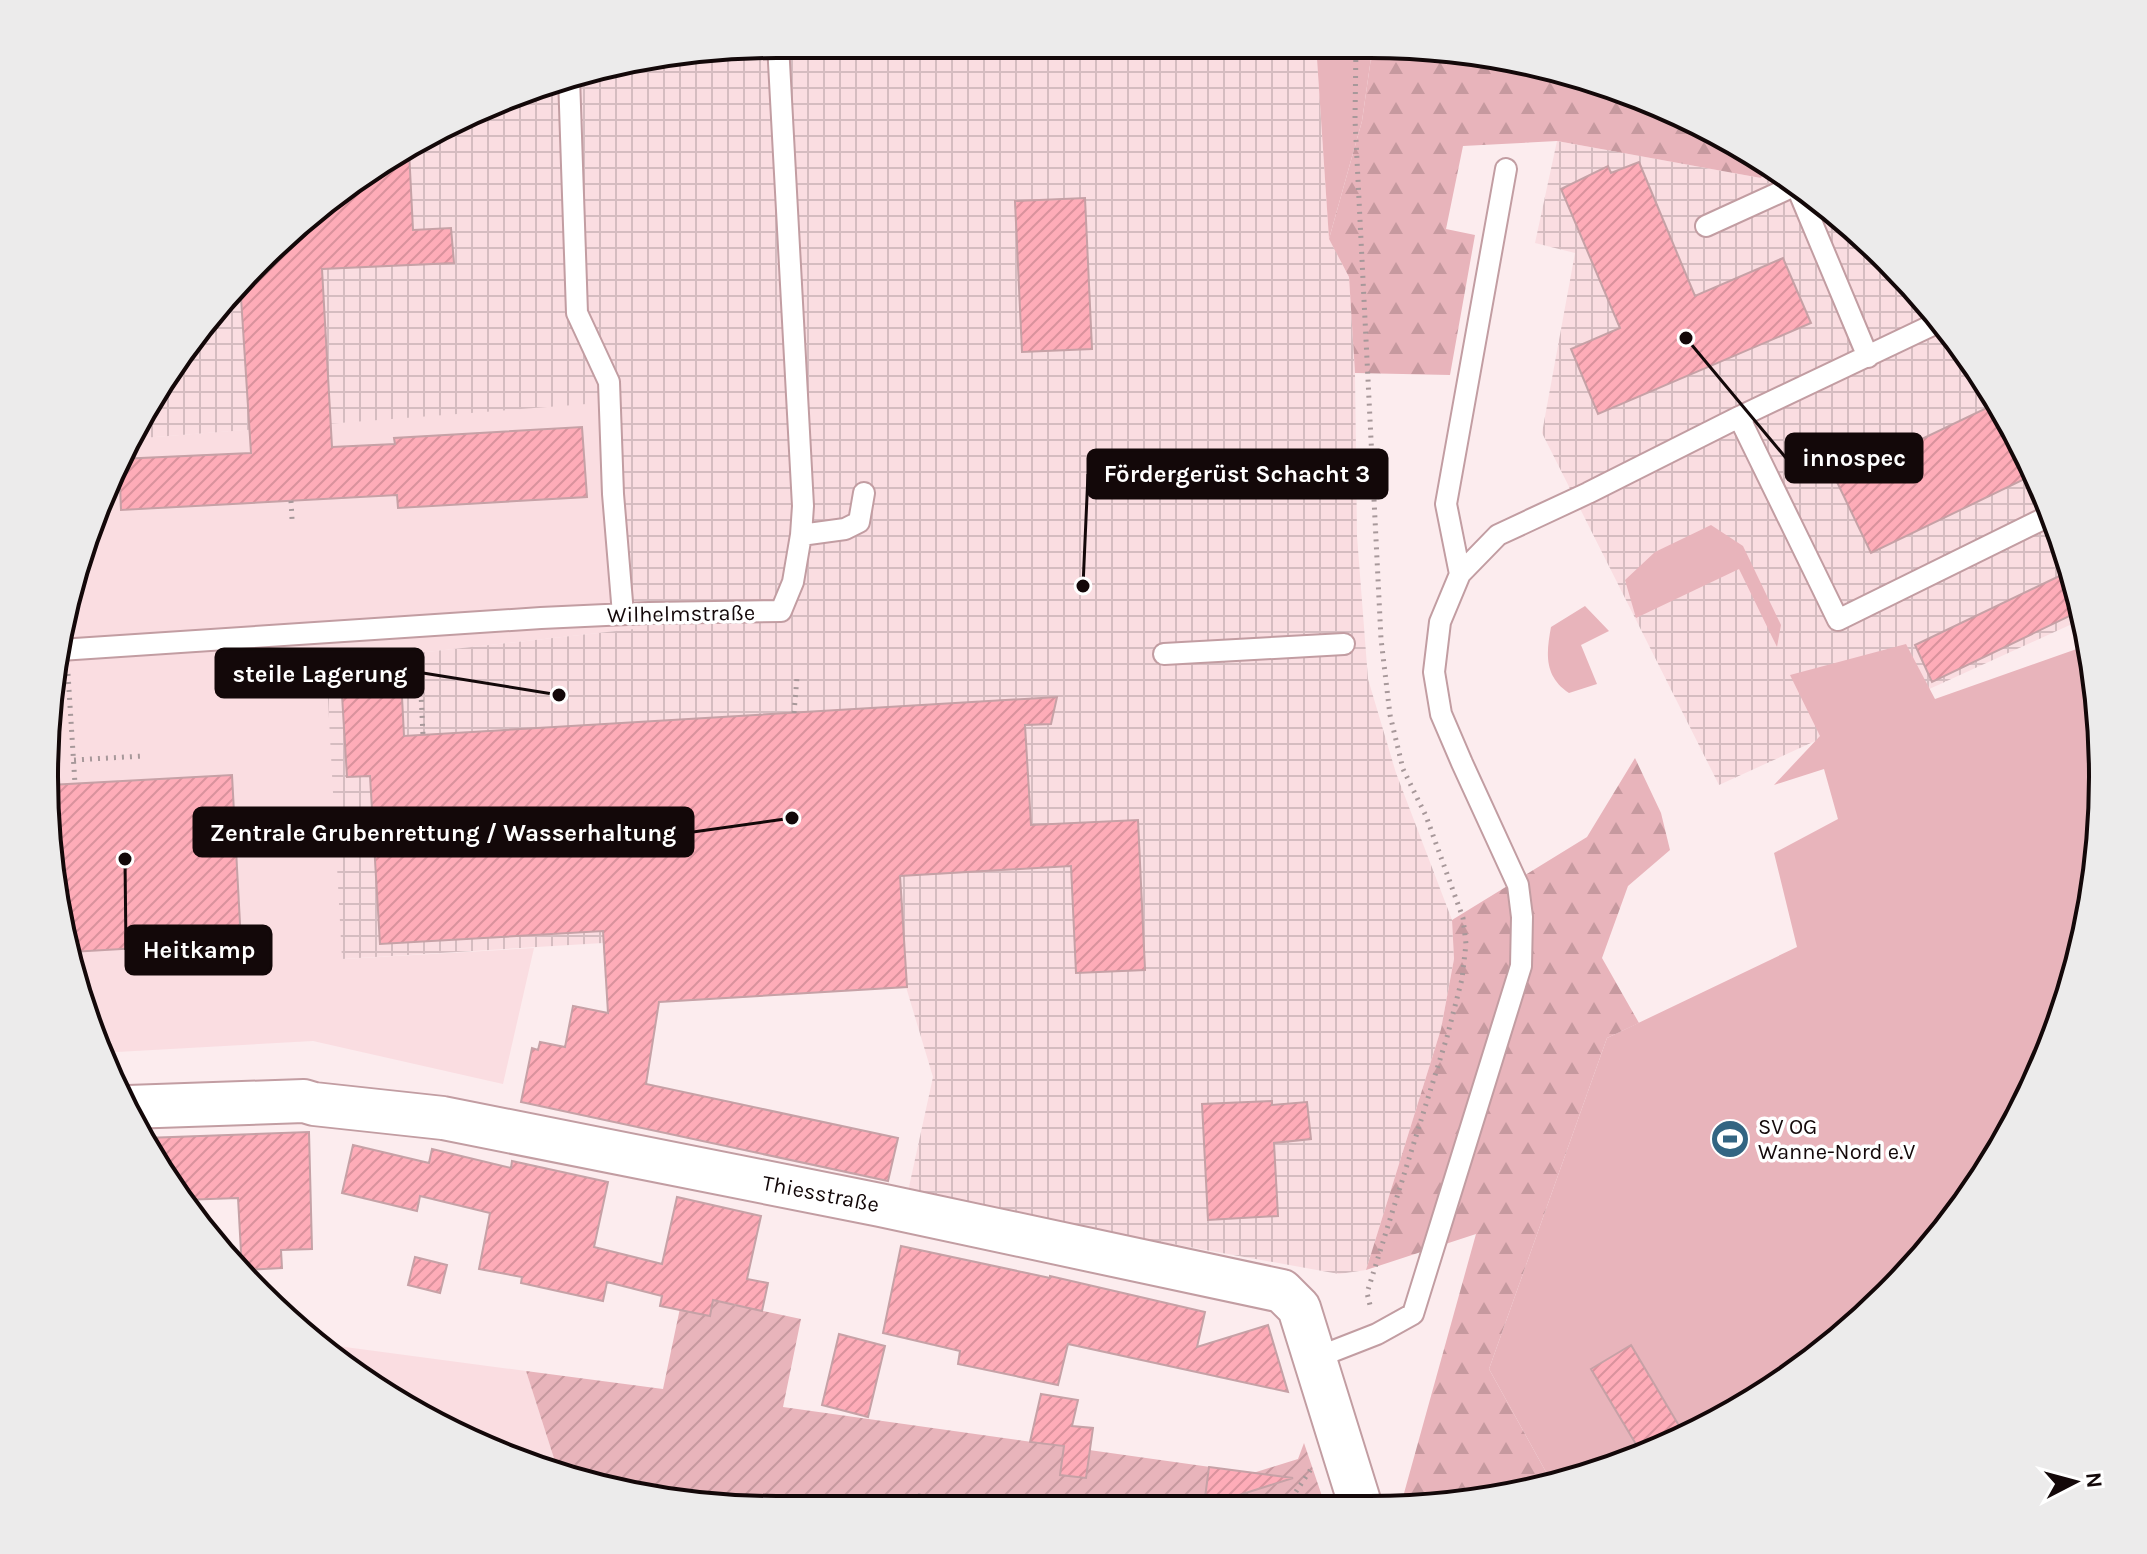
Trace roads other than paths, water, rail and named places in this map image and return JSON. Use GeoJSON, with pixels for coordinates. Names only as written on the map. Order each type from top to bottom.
{"type":"FeatureCollection","features":[{"type":"Feature","properties":{"kind":"street","name":"Thiesstraße"},"geometry":{"type":"LineString","coordinates":[[138,1107],[304,1101],[443,1118],[880,1205],[1282,1291],[1299,1308],[1357,1496]]}},
{"type":"Feature","properties":{"kind":"lane","name":"Wilhelmstraße"},"geometry":{"type":"LineString","coordinates":[[70,649],[623,614],[781,611],[793,582],[803,506],[779,58]]}},
{"type":"Feature","properties":{"kind":"lane"},"geometry":{"type":"LineString","coordinates":[[569,89],[577,313],[609,382],[613,494],[623,614]]}},
{"type":"Feature","properties":{"kind":"lane"},"geometry":{"type":"LineString","coordinates":[[1460,574],[1446,504],[1506,169]]}},
{"type":"Feature","properties":{"kind":"lane"},"geometry":{"type":"LineString","coordinates":[[1706,226],[1785,190]]}},
{"type":"Feature","properties":{"kind":"lane"},"geometry":{"type":"LineString","coordinates":[[1804,204],[1868,357]]}},
{"type":"Feature","properties":{"kind":"lane"},"geometry":{"type":"LineString","coordinates":[[1313,1359],[1377,1334],[1413,1314],[1521,966],[1522,917],[1518,885],[1441,714],[1434,672],[1440,622],[1460,574],[1498,535],[1930,326]]}},
{"type":"Feature","properties":{"kind":"lane"},"geometry":{"type":"LineString","coordinates":[[1739,417],[1838,620],[2041,520]]}},
{"type":"Feature","properties":{"kind":"lane"},"geometry":{"type":"LineString","coordinates":[[801,535],[845,529],[859,522],[864,493]]}},
{"type":"Feature","properties":{"kind":"lane"},"geometry":{"type":"LineString","coordinates":[[1164,654],[1344,644]]}},
{"type":"Feature","properties":{"kind":"place","name":"innospec"},"geometry":{"type":"Point","coordinates":[1686,338]}},
{"type":"Feature","properties":{"kind":"place","name":"Fördergerüst Schacht 3"},"geometry":{"type":"Point","coordinates":[1083,586]}},
{"type":"Feature","properties":{"kind":"place","name":"steile Lagerung"},"geometry":{"type":"Point","coordinates":[559,695]}},
{"type":"Feature","properties":{"kind":"place","name":"Zentrale Grubenrettung / Wasserhaltung"},"geometry":{"type":"Point","coordinates":[792,818]}},
{"type":"Feature","properties":{"kind":"place","name":"Heitkamp"},"geometry":{"type":"Point","coordinates":[125,859]}},
{"type":"Feature","properties":{"kind":"place","name":"SV OG Wanne-Nord e.V"},"geometry":{"type":"Point","coordinates":[1730,1139]}}]}
